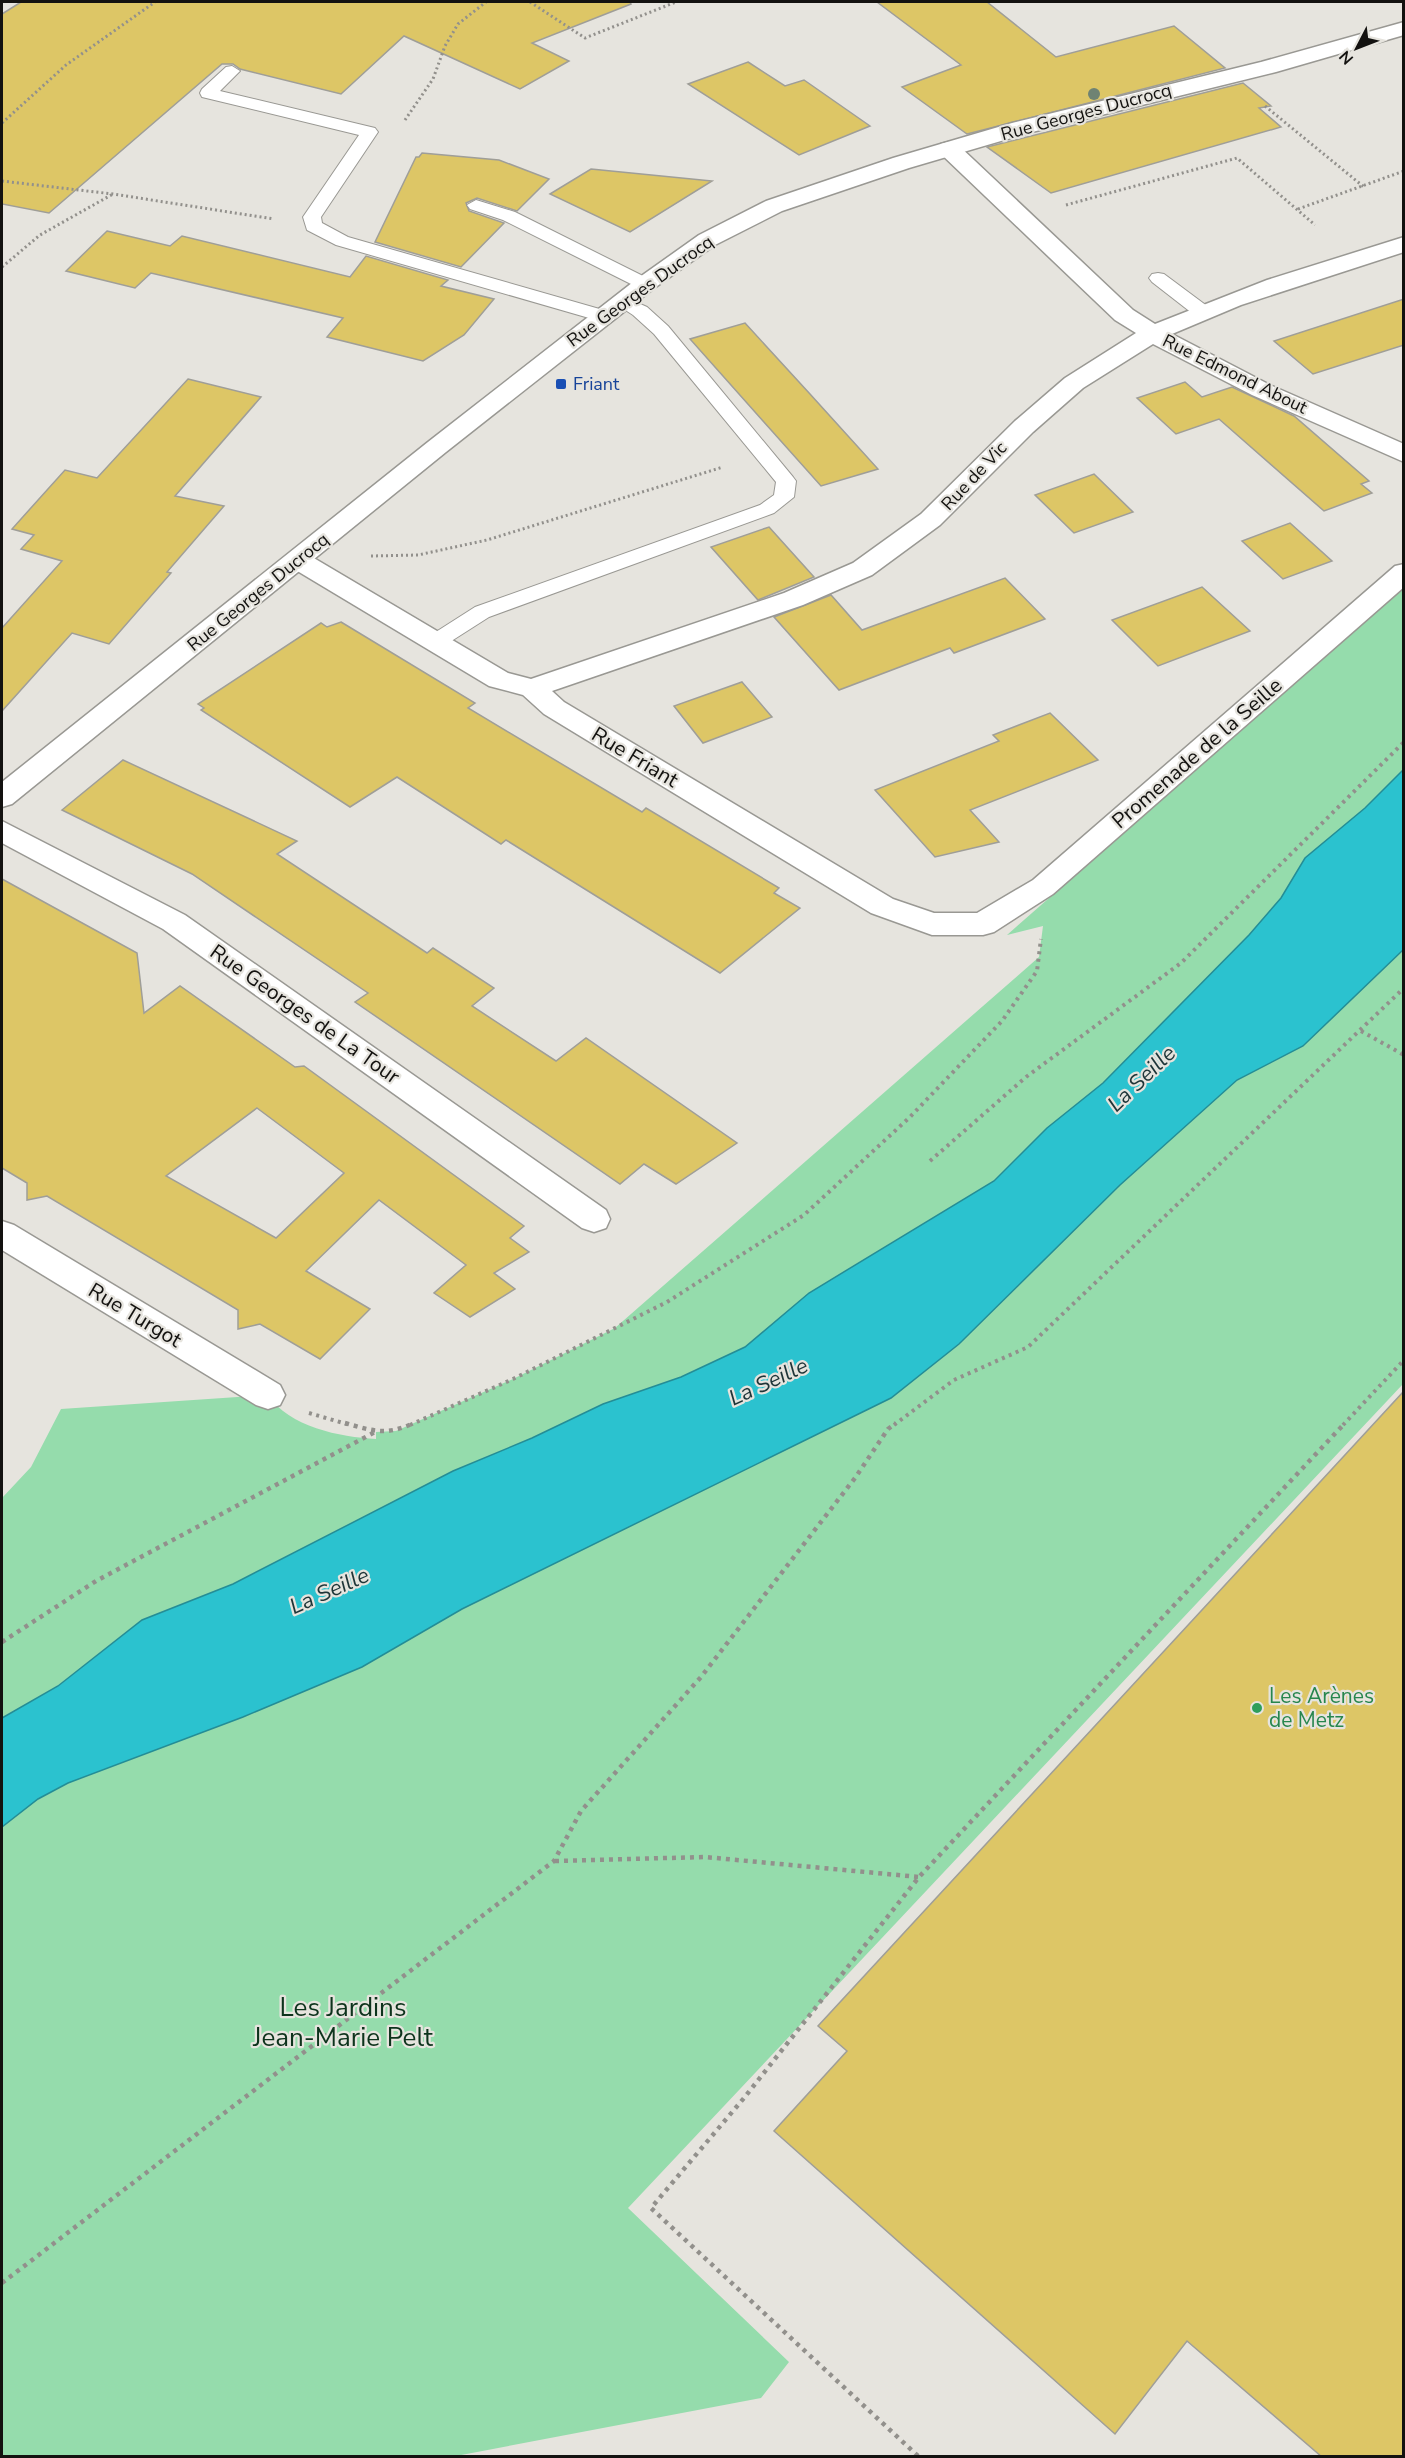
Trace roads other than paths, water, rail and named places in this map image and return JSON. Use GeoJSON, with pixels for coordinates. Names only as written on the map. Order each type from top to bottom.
{"type":"FeatureCollection","features":[{"type":"Feature","properties":{"kind":"street","name":"Rue Georges Ducrocq"},"geometry":{"type":"LineString","coordinates":[[2,797],[613,309],[707,240],[774,206],[949,149],[1140,97],[1268,67],[1404,28]]}},
{"type":"Feature","properties":{"kind":"street","name":"Rue Edmond About"},"geometry":{"type":"LineString","coordinates":[[949,149],[1125,315],[1153,334],[1195,358],[1404,454]]}},
{"type":"Feature","properties":{"kind":"street","name":"Rue de Vic"},"geometry":{"type":"LineString","coordinates":[[532,688],[808,593],[876,561],[928,524],[1013,434],[1047,404],[1122,350],[1153,334],[1250,294],[1404,244]]}},
{"type":"Feature","properties":{"kind":"street","name":"Rue Friant"},"geometry":{"type":"LineString","coordinates":[[298,560],[499,680],[532,688],[554,708],[882,906],[932,924],[983,924]]}},
{"type":"Feature","properties":{"kind":"street","name":"Promenade de la Seille"},"geometry":{"type":"LineString","coordinates":[[983,924],[1043,887],[1404,572]]}},
{"type":"Feature","properties":{"kind":"street","name":"Rue Georges de La Tour"},"geometry":{"type":"LineString","coordinates":[[2,831],[174,922],[594,1219]]}},
{"type":"Feature","properties":{"kind":"street","name":"Rue Turgot"},"geometry":{"type":"LineString","coordinates":[[2,1234],[268,1395]]}},
{"type":"Feature","properties":{"kind":"lane"},"geometry":{"type":"LineString","coordinates":[[232,71],[208,93],[369,132],[312,217],[314,226],[321,232],[342,241],[613,309],[640,310],[661,330],[786,481],[784,496],[767,509],[482,612],[435,642]]}},
{"type":"Feature","properties":{"kind":"lane"},"geometry":{"type":"LineString","coordinates":[[476,205],[509,216],[645,284]]}},
{"type":"Feature","properties":{"kind":"lane"},"geometry":{"type":"LineString","coordinates":[[1158,278],[1204,313]]}},
{"type":"Feature","properties":{"kind":"water","name":"La Seille"},"geometry":{"type":"Polygon","coordinates":[[[1403,770],[1403,950],[1303,1046],[1237,1080],[1120,1185],[959,1344],[891,1398],[462,1609],[362,1667],[243,1717],[68,1783],[38,1799],[2,1827],[2,1718],[58,1686],[142,1620],[233,1584],[453,1471],[532,1438],[603,1404],[681,1377],[745,1347],[809,1293],[994,1181],[1047,1128],[1103,1083],[1249,935],[1281,898],[1305,858],[1365,808],[1403,770]]]}},
{"type":"Feature","properties":{"kind":"place","name":"Friant"},"geometry":{"type":"Point","coordinates":[561,384]}},
{"type":"Feature","properties":{"kind":"place","name":"Les Arènes de Metz"},"geometry":{"type":"Point","coordinates":[1257,1708]}},
{"type":"Feature","properties":{"kind":"park label","name":"Les Jardins Jean-Marie Pelt"},"geometry":{"type":"Point","coordinates":[343,2022]}}]}
